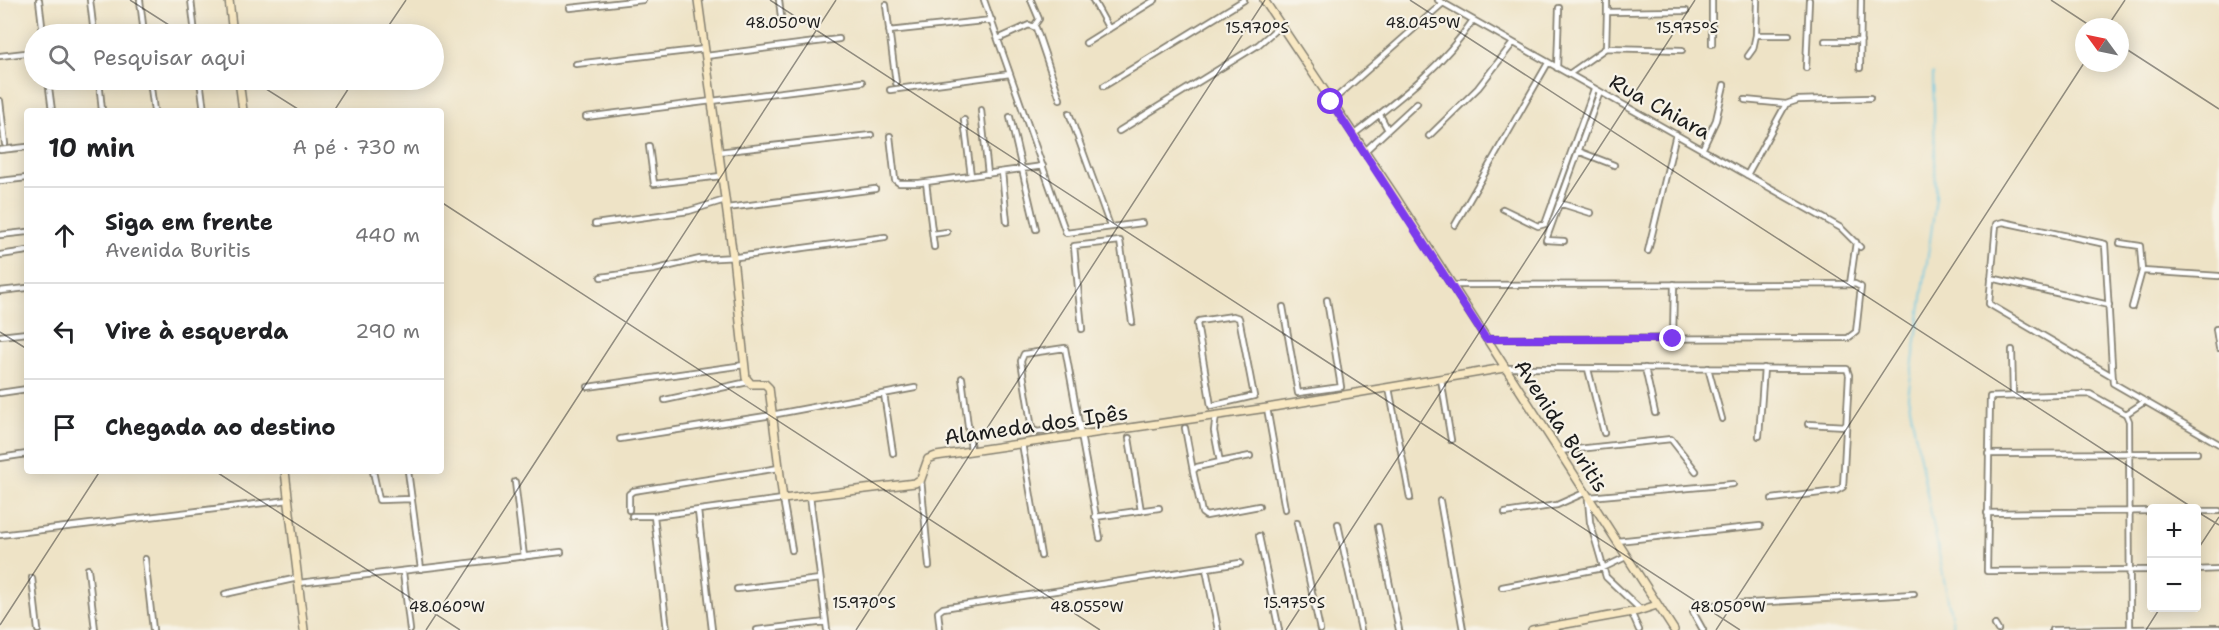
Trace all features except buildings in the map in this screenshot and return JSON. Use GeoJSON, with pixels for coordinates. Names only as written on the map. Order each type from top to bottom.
{"type":"FeatureCollection","features":[{"type":"Feature","properties":{"kind":"street"},"geometry":{"type":"LineString","coordinates":[[39,0],[42,24]]}},
{"type":"Feature","properties":{"kind":"street"},"geometry":{"type":"LineString","coordinates":[[90,0],[93,24]]}},
{"type":"Feature","properties":{"kind":"street"},"geometry":{"type":"LineString","coordinates":[[140,0],[143,24]]}},
{"type":"Feature","properties":{"kind":"street"},"geometry":{"type":"LineString","coordinates":[[191,0],[194,24]]}},
{"type":"Feature","properties":{"kind":"street"},"geometry":{"type":"LineString","coordinates":[[230,0],[232,24]]}},
{"type":"Feature","properties":{"kind":"street"},"geometry":{"type":"LineString","coordinates":[[570,8],[644,0]]}},
{"type":"Feature","properties":{"kind":"street"},"geometry":{"type":"LineString","coordinates":[[698,0],[748,382]]}},
{"type":"Feature","properties":{"kind":"street"},"geometry":{"type":"LineString","coordinates":[[779,0],[781,17]]}},
{"type":"Feature","properties":{"kind":"street"},"geometry":{"type":"LineString","coordinates":[[984,0],[1066,233],[1142,223]]}},
{"type":"Feature","properties":{"kind":"street"},"geometry":{"type":"LineString","coordinates":[[1031,0],[1039,19],[1034,26]]}},
{"type":"Feature","properties":{"kind":"street"},"geometry":{"type":"LineString","coordinates":[[1093,0],[1109,28]]}},
{"type":"Feature","properties":{"kind":"street"},"geometry":{"type":"LineString","coordinates":[[1086,43],[1155,0]]}},
{"type":"Feature","properties":{"kind":"street"},"geometry":{"type":"LineString","coordinates":[[1104,86],[1244,0]]}},
{"type":"Feature","properties":{"kind":"street","name":"Avenida Buritis"},"geometry":{"type":"LineString","coordinates":[[1263,0],[1334,100],[1353,135],[1674,630]]}},
{"type":"Feature","properties":{"kind":"street"},"geometry":{"type":"LineString","coordinates":[[1606,48],[1607,0]]}},
{"type":"Feature","properties":{"kind":"street"},"geometry":{"type":"LineString","coordinates":[[1712,0],[1712,44]]}},
{"type":"Feature","properties":{"kind":"street"},"geometry":{"type":"LineString","coordinates":[[1748,56],[1754,49],[1757,0]]}},
{"type":"Feature","properties":{"kind":"street"},"geometry":{"type":"LineString","coordinates":[[1806,68],[1809,0]]}},
{"type":"Feature","properties":{"kind":"street"},"geometry":{"type":"LineString","coordinates":[[1860,68],[1861,0]]}},
{"type":"Feature","properties":{"kind":"street"},"geometry":{"type":"LineString","coordinates":[[1334,100],[1441,1]]}},
{"type":"Feature","properties":{"kind":"street","name":"Rua Chiara"},"geometry":{"type":"LineString","coordinates":[[1441,1],[1841,228],[1860,247]]}},
{"type":"Feature","properties":{"kind":"street"},"geometry":{"type":"LineString","coordinates":[[886,5],[896,82]]}},
{"type":"Feature","properties":{"kind":"street"},"geometry":{"type":"LineString","coordinates":[[1557,68],[1559,8]]}},
{"type":"Feature","properties":{"kind":"street"},"geometry":{"type":"LineString","coordinates":[[1607,12],[1686,11]]}},
{"type":"Feature","properties":{"kind":"street"},"geometry":{"type":"LineString","coordinates":[[889,32],[992,20]]}},
{"type":"Feature","properties":{"kind":"street"},"geometry":{"type":"LineString","coordinates":[[1353,135],[1380,116],[1442,61],[1473,20]]}},
{"type":"Feature","properties":{"kind":"street"},"geometry":{"type":"LineString","coordinates":[[998,39],[1029,25],[1034,26]]}},
{"type":"Feature","properties":{"kind":"street"},"geometry":{"type":"LineString","coordinates":[[1119,131],[1258,45],[1281,25]]}},
{"type":"Feature","properties":{"kind":"street"},"geometry":{"type":"LineString","coordinates":[[1034,26],[1060,99]]}},
{"type":"Feature","properties":{"kind":"street"},"geometry":{"type":"LineString","coordinates":[[1756,35],[1789,36]]}},
{"type":"Feature","properties":{"kind":"street"},"geometry":{"type":"LineString","coordinates":[[576,64],[839,39]]}},
{"type":"Feature","properties":{"kind":"street"},"geometry":{"type":"LineString","coordinates":[[1825,41],[1861,41]]}},
{"type":"Feature","properties":{"kind":"street"},"geometry":{"type":"LineString","coordinates":[[1429,136],[1478,88],[1513,43]]}},
{"type":"Feature","properties":{"kind":"street"},"geometry":{"type":"LineString","coordinates":[[1569,74],[1606,48],[1682,50]]}},
{"type":"Feature","properties":{"kind":"street"},"geometry":{"type":"LineString","coordinates":[[0,56],[24,53]]}},
{"type":"Feature","properties":{"kind":"street"},"geometry":{"type":"LineString","coordinates":[[1455,225],[1548,63]]}},
{"type":"Feature","properties":{"kind":"street"},"geometry":{"type":"LineString","coordinates":[[890,90],[1010,74]]}},
{"type":"Feature","properties":{"kind":"street"},"geometry":{"type":"LineString","coordinates":[[586,117],[862,82]]}},
{"type":"Feature","properties":{"kind":"street"},"geometry":{"type":"LineString","coordinates":[[1702,150],[1716,120],[1724,85]]}},
{"type":"Feature","properties":{"kind":"street"},"geometry":{"type":"LineString","coordinates":[[1503,209],[1538,226],[1545,224],[1594,89]]}},
{"type":"Feature","properties":{"kind":"street"},"geometry":{"type":"LineString","coordinates":[[49,90],[52,108]]}},
{"type":"Feature","properties":{"kind":"street"},"geometry":{"type":"LineString","coordinates":[[100,90],[102,108]]}},
{"type":"Feature","properties":{"kind":"street"},"geometry":{"type":"LineString","coordinates":[[151,90],[154,108]]}},
{"type":"Feature","properties":{"kind":"street"},"geometry":{"type":"LineString","coordinates":[[201,90],[204,108]]}},
{"type":"Feature","properties":{"kind":"street"},"geometry":{"type":"LineString","coordinates":[[240,90],[243,108]]}},
{"type":"Feature","properties":{"kind":"street"},"geometry":{"type":"LineString","coordinates":[[1564,241],[1546,240],[1600,92]]}},
{"type":"Feature","properties":{"kind":"street"},"geometry":{"type":"LineString","coordinates":[[1745,100],[1786,104],[1798,100],[1870,98]]}},
{"type":"Feature","properties":{"kind":"street"},"geometry":{"type":"LineString","coordinates":[[0,101],[5,144]]}},
{"type":"Feature","properties":{"kind":"street"},"geometry":{"type":"LineString","coordinates":[[1364,152],[1417,104]]}},
{"type":"Feature","properties":{"kind":"street"},"geometry":{"type":"LineString","coordinates":[[1747,175],[1786,104]]}},
{"type":"Feature","properties":{"kind":"street"},"geometry":{"type":"LineString","coordinates":[[981,110],[988,174]]}},
{"type":"Feature","properties":{"kind":"street"},"geometry":{"type":"LineString","coordinates":[[1069,113],[1110,226]]}},
{"type":"Feature","properties":{"kind":"street"},"geometry":{"type":"LineString","coordinates":[[1380,116],[1388,130]]}},
{"type":"Feature","properties":{"kind":"street"},"geometry":{"type":"LineString","coordinates":[[1010,117],[1036,230]]}},
{"type":"Feature","properties":{"kind":"street"},"geometry":{"type":"LineString","coordinates":[[964,120],[971,176]]}},
{"type":"Feature","properties":{"kind":"street"},"geometry":{"type":"LineString","coordinates":[[1648,251],[1676,134]]}},
{"type":"Feature","properties":{"kind":"street"},"geometry":{"type":"LineString","coordinates":[[718,152],[871,135]]}},
{"type":"Feature","properties":{"kind":"street"},"geometry":{"type":"LineString","coordinates":[[890,136],[897,183],[926,182],[1043,166]]}},
{"type":"Feature","properties":{"kind":"street"},"geometry":{"type":"LineString","coordinates":[[649,146],[654,184],[721,176]]}},
{"type":"Feature","properties":{"kind":"street"},"geometry":{"type":"LineString","coordinates":[[0,150],[24,147]]}},
{"type":"Feature","properties":{"kind":"street"},"geometry":{"type":"LineString","coordinates":[[1578,152],[1614,165]]}},
{"type":"Feature","properties":{"kind":"street"},"geometry":{"type":"LineString","coordinates":[[1002,172],[1007,222]]}},
{"type":"Feature","properties":{"kind":"street"},"geometry":{"type":"LineString","coordinates":[[0,181],[24,178]]}},
{"type":"Feature","properties":{"kind":"street"},"geometry":{"type":"LineString","coordinates":[[926,182],[934,247]]}},
{"type":"Feature","properties":{"kind":"street"},"geometry":{"type":"LineString","coordinates":[[727,208],[875,189]]}},
{"type":"Feature","properties":{"kind":"street"},"geometry":{"type":"LineString","coordinates":[[595,224],[689,211],[725,200]]}},
{"type":"Feature","properties":{"kind":"street"},"geometry":{"type":"LineString","coordinates":[[1559,204],[1591,213]]}},
{"type":"Feature","properties":{"kind":"street"},"geometry":{"type":"LineString","coordinates":[[2112,376],[1989,304],[1994,230],[1999,222],[2099,241],[2107,248],[2112,376],[2115,386],[2219,444]]}},
{"type":"Feature","properties":{"kind":"street"},"geometry":{"type":"LineString","coordinates":[[0,235],[24,232]]}},
{"type":"Feature","properties":{"kind":"street"},"geometry":{"type":"LineString","coordinates":[[933,234],[947,232]]}},
{"type":"Feature","properties":{"kind":"street"},"geometry":{"type":"LineString","coordinates":[[1072,232],[1082,329]]}},
{"type":"Feature","properties":{"kind":"street"},"geometry":{"type":"LineString","coordinates":[[601,276],[653,270],[700,259],[733,257],[885,237]]}},
{"type":"Feature","properties":{"kind":"street"},"geometry":{"type":"LineString","coordinates":[[1074,246],[1120,241],[1132,322]]}},
{"type":"Feature","properties":{"kind":"street"},"geometry":{"type":"LineString","coordinates":[[1850,284],[1856,241]]}},
{"type":"Feature","properties":{"kind":"street"},"geometry":{"type":"LineString","coordinates":[[2120,243],[2140,246],[2142,271],[2132,307]]}},
{"type":"Feature","properties":{"kind":"street"},"geometry":{"type":"LineString","coordinates":[[0,255],[24,251]]}},
{"type":"Feature","properties":{"kind":"street"},"geometry":{"type":"LineString","coordinates":[[2142,271],[2219,276]]}},
{"type":"Feature","properties":{"kind":"street"},"geometry":{"type":"LineString","coordinates":[[1991,278],[2030,289],[2109,305]]}},
{"type":"Feature","properties":{"kind":"street"},"geometry":{"type":"LineString","coordinates":[[1673,339],[1674,284]]}},
{"type":"Feature","properties":{"kind":"street"},"geometry":{"type":"LineString","coordinates":[[1450,285],[1858,284],[1861,289],[1856,332],[1851,337],[1486,339]]}},
{"type":"Feature","properties":{"kind":"street"},"geometry":{"type":"LineString","coordinates":[[0,291],[24,288]]}},
{"type":"Feature","properties":{"kind":"street"},"geometry":{"type":"LineString","coordinates":[[1283,307],[1298,393],[1341,387],[1327,300]]}},
{"type":"Feature","properties":{"kind":"street"},"geometry":{"type":"LineString","coordinates":[[1233,316],[1239,318],[1254,396],[1230,402],[1211,406],[1209,404],[1197,334],[1199,321],[1233,316]]}},
{"type":"Feature","properties":{"kind":"street"},"geometry":{"type":"LineString","coordinates":[[2217,329],[2219,348]]}},
{"type":"Feature","properties":{"kind":"street"},"geometry":{"type":"LineString","coordinates":[[0,336],[24,333]]}},
{"type":"Feature","properties":{"kind":"street"},"geometry":{"type":"LineString","coordinates":[[1081,425],[1037,432],[1032,429],[1021,361],[1024,354],[1065,348],[1081,425],[1083,435],[1100,538]]}},
{"type":"Feature","properties":{"kind":"street"},"geometry":{"type":"LineString","coordinates":[[2012,350],[2013,395]]}},
{"type":"Feature","properties":{"kind":"street"},"geometry":{"type":"LineString","coordinates":[[588,387],[744,365]]}},
{"type":"Feature","properties":{"kind":"street"},"geometry":{"type":"LineString","coordinates":[[1504,368],[1847,369],[1849,375],[1843,487],[1840,490],[1772,500]]}},
{"type":"Feature","properties":{"kind":"street","name":"Alameda dos Ipês"},"geometry":{"type":"LineString","coordinates":[[921,479],[930,458],[971,450],[1389,390],[1504,368]]}},
{"type":"Feature","properties":{"kind":"street"},"geometry":{"type":"LineString","coordinates":[[1645,368],[1655,413]]}},
{"type":"Feature","properties":{"kind":"street"},"geometry":{"type":"LineString","coordinates":[[1708,368],[1722,419]]}},
{"type":"Feature","properties":{"kind":"street"},"geometry":{"type":"LineString","coordinates":[[1759,436],[1764,368]]}},
{"type":"Feature","properties":{"kind":"street"},"geometry":{"type":"LineString","coordinates":[[1588,369],[1604,433]]}},
{"type":"Feature","properties":{"kind":"street"},"geometry":{"type":"LineString","coordinates":[[962,378],[971,450]]}},
{"type":"Feature","properties":{"kind":"street"},"geometry":{"type":"LineString","coordinates":[[1441,379],[1451,440]]}},
{"type":"Feature","properties":{"kind":"street"},"geometry":{"type":"LineString","coordinates":[[665,400],[748,382],[768,387],[792,550]]}},
{"type":"Feature","properties":{"kind":"street"},"geometry":{"type":"LineString","coordinates":[[620,439],[772,415],[915,388]]}},
{"type":"Feature","properties":{"kind":"street"},"geometry":{"type":"LineString","coordinates":[[0,393],[24,389]]}},
{"type":"Feature","properties":{"kind":"street"},"geometry":{"type":"LineString","coordinates":[[1318,390],[1322,399]]}},
{"type":"Feature","properties":{"kind":"street"},"geometry":{"type":"LineString","coordinates":[[1389,390],[1410,498]]}},
{"type":"Feature","properties":{"kind":"street"},"geometry":{"type":"LineString","coordinates":[[884,394],[893,453]]}},
{"type":"Feature","properties":{"kind":"street"},"geometry":{"type":"LineString","coordinates":[[2130,629],[2130,570],[2128,512],[2129,421],[2126,414],[2090,394],[1992,396],[1988,401],[1987,572],[2130,570],[2147,570]]}},
{"type":"Feature","properties":{"kind":"street"},"geometry":{"type":"LineString","coordinates":[[1230,402],[1231,413]]}},
{"type":"Feature","properties":{"kind":"street"},"geometry":{"type":"LineString","coordinates":[[2126,414],[2144,402]]}},
{"type":"Feature","properties":{"kind":"street"},"geometry":{"type":"LineString","coordinates":[[1267,408],[1285,509]]}},
{"type":"Feature","properties":{"kind":"street"},"geometry":{"type":"LineString","coordinates":[[1216,415],[1214,431],[1220,462]]}},
{"type":"Feature","properties":{"kind":"street"},"geometry":{"type":"LineString","coordinates":[[1808,424],[1846,426]]}},
{"type":"Feature","properties":{"kind":"street"},"geometry":{"type":"LineString","coordinates":[[1185,428],[1204,515],[1259,506]]}},
{"type":"Feature","properties":{"kind":"street"},"geometry":{"type":"LineString","coordinates":[[1129,438],[1141,511]]}},
{"type":"Feature","properties":{"kind":"street"},"geometry":{"type":"LineString","coordinates":[[1556,451],[1671,439],[1696,471]]}},
{"type":"Feature","properties":{"kind":"street"},"geometry":{"type":"LineString","coordinates":[[1022,443],[1041,556]]}},
{"type":"Feature","properties":{"kind":"street"},"geometry":{"type":"LineString","coordinates":[[1988,454],[2197,453]]}},
{"type":"Feature","properties":{"kind":"street"},"geometry":{"type":"LineString","coordinates":[[0,458],[24,454]]}},
{"type":"Feature","properties":{"kind":"street"},"geometry":{"type":"LineString","coordinates":[[1193,471],[1197,467],[1250,456]]}},
{"type":"Feature","properties":{"kind":"street"},"geometry":{"type":"LineString","coordinates":[[629,510],[629,494],[633,490],[779,468]]}},
{"type":"Feature","properties":{"kind":"street"},"geometry":{"type":"LineString","coordinates":[[285,474],[304,630]]}},
{"type":"Feature","properties":{"kind":"street"},"geometry":{"type":"LineString","coordinates":[[374,474],[379,500],[412,499]]}},
{"type":"Feature","properties":{"kind":"street"},"geometry":{"type":"LineString","coordinates":[[408,474],[421,569]]}},
{"type":"Feature","properties":{"kind":"street"},"geometry":{"type":"LineString","coordinates":[[632,516],[698,511],[911,484],[921,479],[929,566]]}},
{"type":"Feature","properties":{"kind":"street"},"geometry":{"type":"LineString","coordinates":[[515,482],[524,557]]}},
{"type":"Feature","properties":{"kind":"street"},"geometry":{"type":"LineString","coordinates":[[1505,513],[1557,505],[1587,497],[1732,484]]}},
{"type":"Feature","properties":{"kind":"street"},"geometry":{"type":"LineString","coordinates":[[810,496],[827,630]]}},
{"type":"Feature","properties":{"kind":"street"},"geometry":{"type":"LineString","coordinates":[[1587,497],[1590,522],[1606,577],[1641,610]]}},
{"type":"Feature","properties":{"kind":"street"},"geometry":{"type":"LineString","coordinates":[[0,535],[289,500]]}},
{"type":"Feature","properties":{"kind":"street"},"geometry":{"type":"LineString","coordinates":[[1440,501],[1463,630]]}},
{"type":"Feature","properties":{"kind":"street"},"geometry":{"type":"LineString","coordinates":[[1095,518],[1159,508]]}},
{"type":"Feature","properties":{"kind":"street"},"geometry":{"type":"LineString","coordinates":[[698,511],[712,630]]}},
{"type":"Feature","properties":{"kind":"street"},"geometry":{"type":"LineString","coordinates":[[1987,513],[2147,511]]}},
{"type":"Feature","properties":{"kind":"street"},"geometry":{"type":"LineString","coordinates":[[2201,511],[2219,511]]}},
{"type":"Feature","properties":{"kind":"street"},"geometry":{"type":"LineString","coordinates":[[654,516],[667,630]]}},
{"type":"Feature","properties":{"kind":"street"},"geometry":{"type":"LineString","coordinates":[[1297,523],[1320,630]]}},
{"type":"Feature","properties":{"kind":"street"},"geometry":{"type":"LineString","coordinates":[[1338,524],[1361,630]]}},
{"type":"Feature","properties":{"kind":"street"},"geometry":{"type":"LineString","coordinates":[[1616,541],[1760,526]]}},
{"type":"Feature","properties":{"kind":"street"},"geometry":{"type":"LineString","coordinates":[[1378,527],[1399,630]]}},
{"type":"Feature","properties":{"kind":"street"},"geometry":{"type":"LineString","coordinates":[[1259,536],[1279,630]]}},
{"type":"Feature","properties":{"kind":"street"},"geometry":{"type":"LineString","coordinates":[[225,594],[299,581],[403,572],[561,552]]}},
{"type":"Feature","properties":{"kind":"street"},"geometry":{"type":"LineString","coordinates":[[1502,587],[1603,568],[1626,557]]}},
{"type":"Feature","properties":{"kind":"street"},"geometry":{"type":"LineString","coordinates":[[145,559],[153,630]]}},
{"type":"Feature","properties":{"kind":"street"},"geometry":{"type":"LineString","coordinates":[[940,630],[938,612],[943,608],[1240,563]]}},
{"type":"Feature","properties":{"kind":"street"},"geometry":{"type":"LineString","coordinates":[[88,569],[95,630]]}},
{"type":"Feature","properties":{"kind":"street"},"geometry":{"type":"LineString","coordinates":[[1206,569],[1218,630]]}},
{"type":"Feature","properties":{"kind":"street"},"geometry":{"type":"LineString","coordinates":[[2201,570],[2219,569]]}},
{"type":"Feature","properties":{"kind":"street"},"geometry":{"type":"LineString","coordinates":[[403,572],[410,630]]}},
{"type":"Feature","properties":{"kind":"street"},"geometry":{"type":"LineString","coordinates":[[32,578],[38,630]]}},
{"type":"Feature","properties":{"kind":"street"},"geometry":{"type":"LineString","coordinates":[[737,589],[820,579]]}},
{"type":"Feature","properties":{"kind":"street"},"geometry":{"type":"LineString","coordinates":[[1703,630],[1693,612],[1696,606],[1914,594]]}},
{"type":"Feature","properties":{"kind":"street"},"geometry":{"type":"LineString","coordinates":[[1532,630],[1657,605]]}},
{"type":"Feature","properties":{"kind":"street"},"geometry":{"type":"LineString","coordinates":[[1631,612],[1639,630]]}},
{"type":"Feature","properties":{"kind":"street"},"geometry":{"type":"LineString","coordinates":[[757,630],[826,622]]}},
{"type":"Feature","properties":{"kind":"street"},"geometry":{"type":"LineString","coordinates":[[2052,630],[2219,628]]}},
{"type":"Feature","properties":{"kind":"waterway"},"geometry":{"type":"LineString","coordinates":[[1933,74],[1936,198],[1908,397],[1954,630]]}},
{"type":"Feature","properties":{"kind":"route"},"geometry":{"type":"LineString","coordinates":[[1331,102],[1395,196],[1486,339],[1673,339]]}}]}
